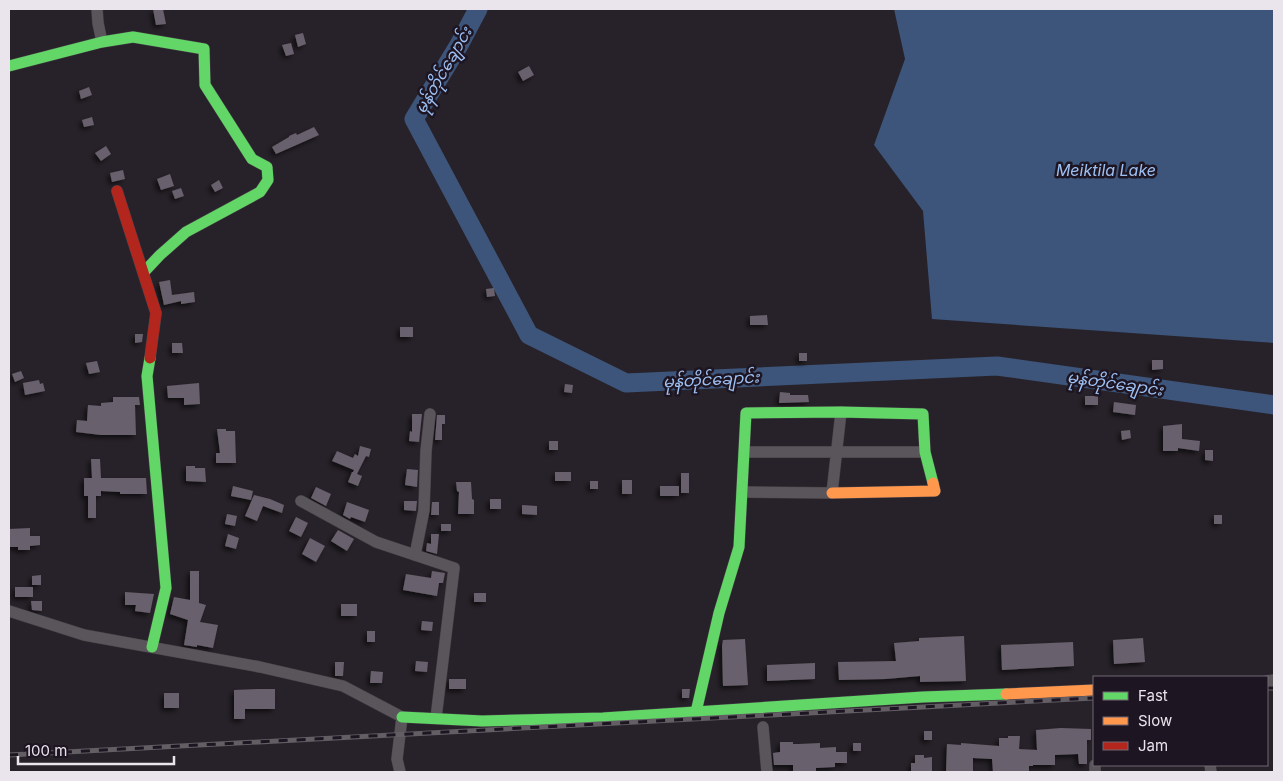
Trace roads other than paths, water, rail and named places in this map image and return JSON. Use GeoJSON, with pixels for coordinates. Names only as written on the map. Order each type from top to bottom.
{"type":"FeatureCollection","features":[{"type":"Feature","properties":{"kind":"street"},"geometry":{"type":"LineString","coordinates":[[97,9],[102,42]]}},
{"type":"Feature","properties":{"kind":"street"},"geometry":{"type":"LineString","coordinates":[[9,66],[102,42],[133,37],[204,49],[205,85],[252,159],[267,167],[268,180],[260,192],[186,232],[144,272]]}},
{"type":"Feature","properties":{"kind":"street"},"geometry":{"type":"LineString","coordinates":[[117,191],[156,313],[147,376],[166,588],[152,648]]}},
{"type":"Feature","properties":{"kind":"street"},"geometry":{"type":"LineString","coordinates":[[832,493],[841,412]]}},
{"type":"Feature","properties":{"kind":"street"},"geometry":{"type":"LineString","coordinates":[[696,712],[719,613],[739,547],[746,413],[841,412],[923,414],[925,452],[935,491],[742,492]]}},
{"type":"Feature","properties":{"kind":"street"},"geometry":{"type":"LineString","coordinates":[[415,556],[424,510],[426,451],[430,414]]}},
{"type":"Feature","properties":{"kind":"street"},"geometry":{"type":"LineString","coordinates":[[744,452],[925,452]]}},
{"type":"Feature","properties":{"kind":"street"},"geometry":{"type":"LineString","coordinates":[[300,501],[376,542],[454,568],[436,718]]}},
{"type":"Feature","properties":{"kind":"street"},"geometry":{"type":"LineString","coordinates":[[9,611],[84,635],[260,667],[343,686],[402,717],[482,721],[603,718],[923,697],[1093,690]]}},
{"type":"Feature","properties":{"kind":"street"},"geometry":{"type":"LineString","coordinates":[[400,772],[397,759],[402,717]]}},
{"type":"Feature","properties":{"kind":"street"},"geometry":{"type":"LineString","coordinates":[[763,727],[767,772]]}},
{"type":"Feature","properties":{"kind":"water","name":"Meiktila Lake"},"geometry":{"type":"Polygon","coordinates":[[[894,9],[1274,9],[1274,343],[932,319],[923,211],[874,145],[905,59],[894,9]]]}},
{"type":"Feature","properties":{"kind":"waterway","name":"မုန်တိုင်ချောင်း"},"geometry":{"type":"LineString","coordinates":[[478,9],[459,45],[414,119],[529,335],[626,383],[997,366],[1274,405]]}},
{"type":"Feature","properties":{"kind":"railway"},"geometry":{"type":"LineString","coordinates":[[1268,688],[1274,688]]}},
{"type":"Feature","properties":{"kind":"railway"},"geometry":{"type":"LineString","coordinates":[[9,755],[1093,698]]}}]}
